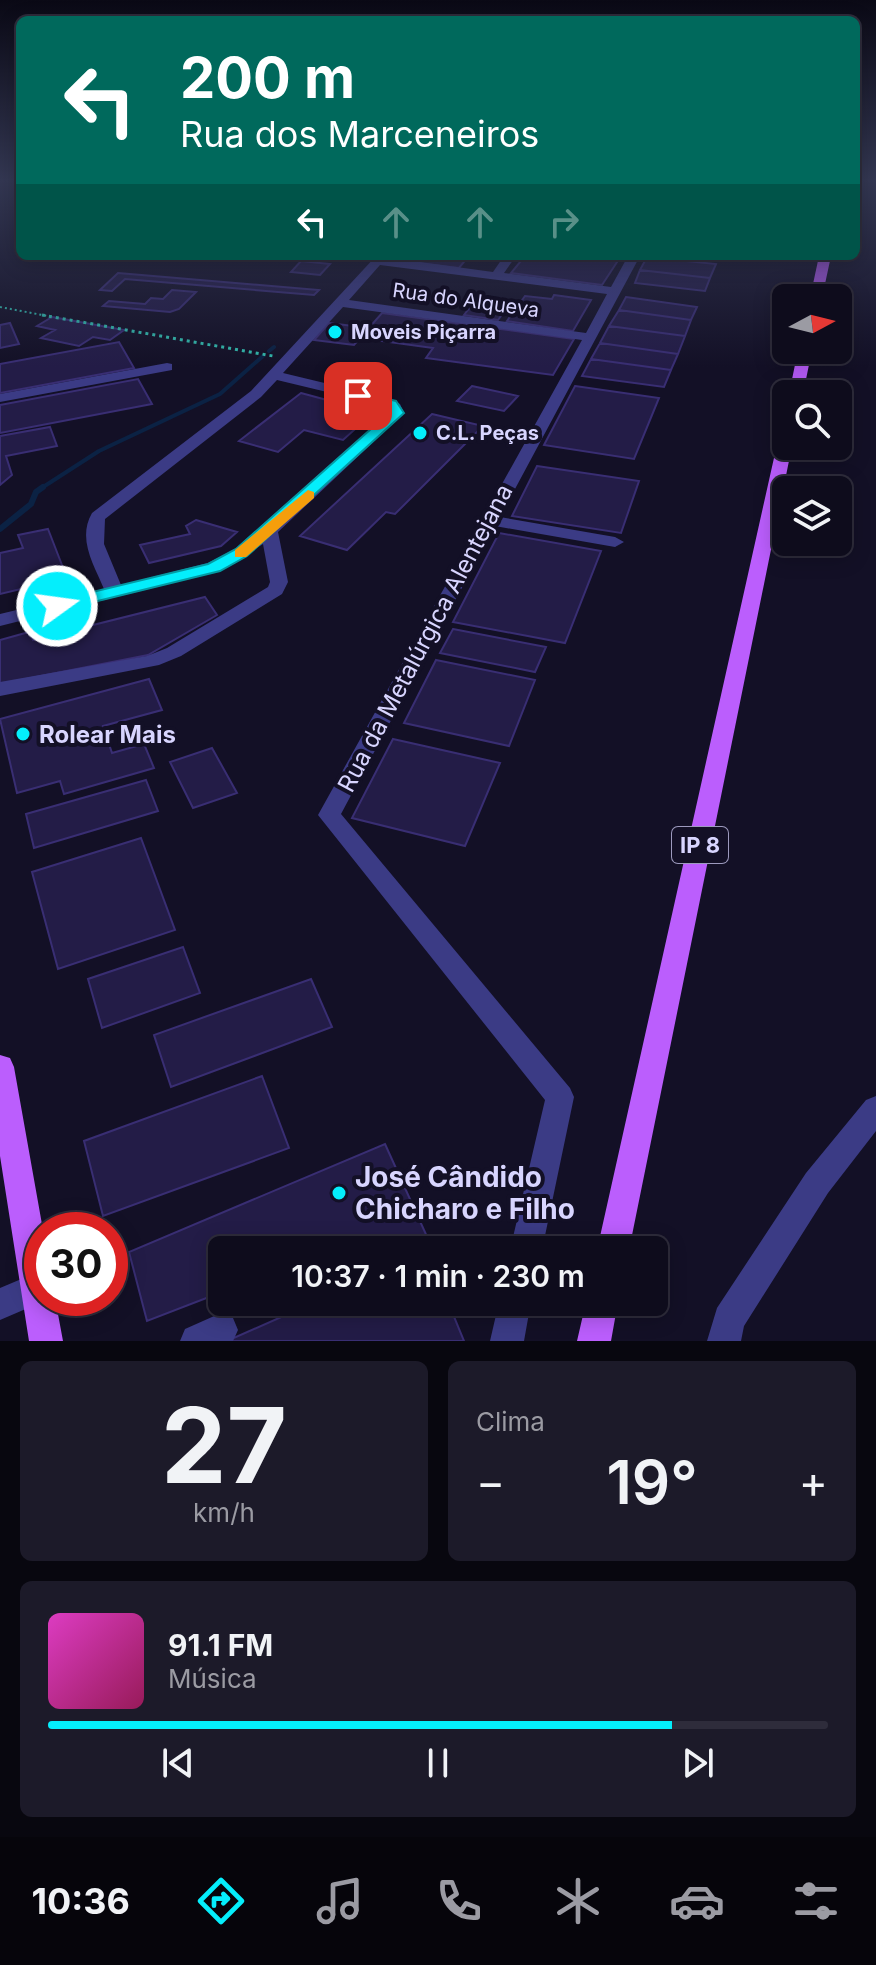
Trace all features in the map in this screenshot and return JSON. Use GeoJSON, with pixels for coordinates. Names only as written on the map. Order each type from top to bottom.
{"type":"FeatureCollection","features":[{"type":"Feature","properties":{"kind":"main road"},"geometry":{"type":"LineString","coordinates":[[819,284],[824,260]]}},
{"type":"Feature","properties":{"kind":"main road","name":"IP 8"},"geometry":{"type":"LineString","coordinates":[[616,1236],[782,460]]}},
{"type":"Feature","properties":{"kind":"main road"},"geometry":{"type":"LineString","coordinates":[[0,1067],[25,1212]]}},
{"type":"Feature","properties":{"kind":"main road"},"geometry":{"type":"LineString","coordinates":[[42,1316],[46,1341]]}},
{"type":"Feature","properties":{"kind":"main road"},"geometry":{"type":"LineString","coordinates":[[594,1341],[599,1316]]}},
{"type":"Feature","properties":{"kind":"street"},"geometry":{"type":"LineString","coordinates":[[114,591],[93,536],[98,517],[256,394],[378,260]]}},
{"type":"Feature","properties":{"kind":"street"},"geometry":{"type":"LineString","coordinates":[[386,260],[616,291]]}},
{"type":"Feature","properties":{"kind":"street"},"geometry":{"type":"LineString","coordinates":[[496,276],[507,260]]}},
{"type":"Feature","properties":{"kind":"street","name":"Rua da Metalúrgica Alentejana"},"geometry":{"type":"LineString","coordinates":[[529,1236],[560,1097],[329,815],[632,260]]}},
{"type":"Feature","properties":{"kind":"street","name":"Rua do Alqueva"},"geometry":{"type":"LineString","coordinates":[[337,302],[589,337]]}},
{"type":"Feature","properties":{"kind":"street"},"geometry":{"type":"LineString","coordinates":[[0,398],[167,367]]}},
{"type":"Feature","properties":{"kind":"street"},"geometry":{"type":"LineString","coordinates":[[0,620],[214,567],[241,553],[397,413],[395,407],[386,402],[275,375]]}},
{"type":"Feature","properties":{"kind":"street"},"geometry":{"type":"LineString","coordinates":[[489,520],[615,542]]}},
{"type":"Feature","properties":{"kind":"street"},"geometry":{"type":"LineString","coordinates":[[0,689],[152,661],[174,652],[276,590],[279,582],[269,531]]}},
{"type":"Feature","properties":{"kind":"street"},"geometry":{"type":"LineString","coordinates":[[724,1341],[729,1320],[817,1183],[876,1109]]}},
{"type":"Feature","properties":{"kind":"street"},"geometry":{"type":"LineString","coordinates":[[0,1304],[24,1294]]}},
{"type":"Feature","properties":{"kind":"street"},"geometry":{"type":"LineString","coordinates":[[507,1341],[512,1316]]}},
{"type":"Feature","properties":{"kind":"path"},"geometry":{"type":"LineString","coordinates":[[0,307],[287,358]]}},
{"type":"Feature","properties":{"kind":"building"},"geometry":{"type":"Polygon","coordinates":[[[391,260],[466,260],[459,268],[391,260]]]}},
{"type":"Feature","properties":{"kind":"building"},"geometry":{"type":"Polygon","coordinates":[[[522,260],[618,260],[602,285],[511,273],[522,260]]]}},
{"type":"Feature","properties":{"kind":"building"},"geometry":{"type":"Polygon","coordinates":[[[645,260],[716,264],[710,278],[640,270],[645,260]]]}},
{"type":"Feature","properties":{"kind":"building"},"geometry":{"type":"Polygon","coordinates":[[[301,261],[330,264],[320,275],[291,272],[301,261]]]}},
{"type":"Feature","properties":{"kind":"building"},"geometry":{"type":"Polygon","coordinates":[[[640,270],[710,278],[705,291],[635,283],[640,270]]]}},
{"type":"Feature","properties":{"kind":"building"},"geometry":{"type":"Polygon","coordinates":[[[118,273],[319,290],[314,295],[125,279],[112,291],[100,290],[118,273]]]}},
{"type":"Feature","properties":{"kind":"building"},"geometry":{"type":"Polygon","coordinates":[[[172,290],[196,292],[179,309],[170,312],[103,306],[109,301],[145,304],[151,298],[163,299],[172,290]]]}},
{"type":"Feature","properties":{"kind":"building"},"geometry":{"type":"Polygon","coordinates":[[[554,295],[591,300],[573,331],[507,321],[525,296],[552,299],[554,295]]]}},
{"type":"Feature","properties":{"kind":"building"},"geometry":{"type":"Polygon","coordinates":[[[478,297],[512,301],[498,320],[464,315],[478,297]]]}},
{"type":"Feature","properties":{"kind":"building"},"geometry":{"type":"Polygon","coordinates":[[[626,297],[697,307],[691,320],[619,310],[626,297]]]}},
{"type":"Feature","properties":{"kind":"building"},"geometry":{"type":"Polygon","coordinates":[[[619,310],[691,320],[685,336],[609,326],[619,310]]]}},
{"type":"Feature","properties":{"kind":"building"},"geometry":{"type":"Polygon","coordinates":[[[382,313],[574,339],[553,375],[426,358],[433,348],[360,338],[382,313]]]}},
{"type":"Feature","properties":{"kind":"building"},"geometry":{"type":"Polygon","coordinates":[[[52,317],[124,330],[110,340],[93,337],[79,346],[41,338],[55,330],[37,326],[52,317]]]}},
{"type":"Feature","properties":{"kind":"building"},"geometry":{"type":"Polygon","coordinates":[[[10,323],[19,344],[0,348],[0,325],[10,323]]]}},
{"type":"Feature","properties":{"kind":"building"},"geometry":{"type":"Polygon","coordinates":[[[329,323],[369,328],[354,345],[314,340],[329,323]]]}},
{"type":"Feature","properties":{"kind":"building"},"geometry":{"type":"Polygon","coordinates":[[[609,326],[685,336],[678,354],[600,343],[609,326]]]}},
{"type":"Feature","properties":{"kind":"building"},"geometry":{"type":"Polygon","coordinates":[[[119,342],[134,368],[0,393],[0,364],[119,342]]]}},
{"type":"Feature","properties":{"kind":"building"},"geometry":{"type":"Polygon","coordinates":[[[600,343],[678,354],[671,370],[591,359],[600,343]]]}},
{"type":"Feature","properties":{"kind":"building"},"geometry":{"type":"Polygon","coordinates":[[[591,359],[671,370],[664,387],[582,376],[591,359]]]}},
{"type":"Feature","properties":{"kind":"building"},"geometry":{"type":"Polygon","coordinates":[[[138,379],[152,404],[0,433],[0,405],[138,379]]]}},
{"type":"Feature","properties":{"kind":"building"},"geometry":{"type":"Polygon","coordinates":[[[472,386],[518,396],[504,411],[457,401],[472,386]]]}},
{"type":"Feature","properties":{"kind":"building"},"geometry":{"type":"Polygon","coordinates":[[[575,386],[659,398],[634,459],[544,445],[575,386]]]}},
{"type":"Feature","properties":{"kind":"building"},"geometry":{"type":"Polygon","coordinates":[[[301,393],[338,403],[327,412],[364,421],[343,440],[304,430],[278,452],[239,441],[301,393]]]}},
{"type":"Feature","properties":{"kind":"building"},"geometry":{"type":"Polygon","coordinates":[[[432,414],[483,426],[395,514],[386,512],[347,550],[300,536],[432,414]]]}},
{"type":"Feature","properties":{"kind":"building"},"geometry":{"type":"Polygon","coordinates":[[[50,427],[57,446],[6,456],[12,475],[0,485],[0,436],[50,427]]]}},
{"type":"Feature","properties":{"kind":"building"},"geometry":{"type":"Polygon","coordinates":[[[537,466],[639,481],[621,533],[512,516],[537,466]]]}},
{"type":"Feature","properties":{"kind":"building"},"geometry":{"type":"Polygon","coordinates":[[[196,520],[237,532],[221,546],[149,563],[140,545],[190,534],[186,526],[196,520]]]}},
{"type":"Feature","properties":{"kind":"building"},"geometry":{"type":"Polygon","coordinates":[[[48,529],[67,578],[0,594],[0,553],[23,548],[18,535],[48,529]]]}},
{"type":"Feature","properties":{"kind":"building"},"geometry":{"type":"Polygon","coordinates":[[[499,533],[601,551],[565,643],[453,622],[499,533]]]}},
{"type":"Feature","properties":{"kind":"building"},"geometry":{"type":"Polygon","coordinates":[[[205,597],[217,615],[148,655],[0,684],[0,640],[29,632],[33,640],[205,597]]]}},
{"type":"Feature","properties":{"kind":"building"},"geometry":{"type":"Polygon","coordinates":[[[453,629],[546,647],[535,672],[440,653],[453,629]]]}},
{"type":"Feature","properties":{"kind":"building"},"geometry":{"type":"Polygon","coordinates":[[[436,660],[535,680],[509,746],[404,723],[436,660]]]}},
{"type":"Feature","properties":{"kind":"building"},"geometry":{"type":"Polygon","coordinates":[[[149,679],[162,710],[103,726],[112,753],[144,744],[154,768],[64,794],[60,781],[17,793],[0,719],[149,679]]]}},
{"type":"Feature","properties":{"kind":"building"},"geometry":{"type":"Polygon","coordinates":[[[393,739],[500,763],[465,846],[352,818],[393,739]]]}},
{"type":"Feature","properties":{"kind":"building"},"geometry":{"type":"Polygon","coordinates":[[[212,748],[237,793],[193,808],[170,762],[212,748]]]}},
{"type":"Feature","properties":{"kind":"building"},"geometry":{"type":"Polygon","coordinates":[[[146,780],[158,811],[34,848],[26,814],[146,780]]]}},
{"type":"Feature","properties":{"kind":"building"},"geometry":{"type":"Polygon","coordinates":[[[141,838],[175,930],[58,969],[32,872],[141,838]]]}},
{"type":"Feature","properties":{"kind":"building"},"geometry":{"type":"Polygon","coordinates":[[[183,947],[200,993],[102,1028],[88,979],[183,947]]]}},
{"type":"Feature","properties":{"kind":"building"},"geometry":{"type":"Polygon","coordinates":[[[311,979],[332,1027],[171,1087],[154,1035],[311,979]]]}},
{"type":"Feature","properties":{"kind":"building"},"geometry":{"type":"Polygon","coordinates":[[[262,1076],[289,1148],[114,1212],[102,1212],[84,1141],[262,1076]]]}},
{"type":"Feature","properties":{"kind":"building","name":"José Cândido Chicharo e Filho"},"geometry":{"type":"Polygon","coordinates":[[[385,1144],[427,1236],[208,1236],[208,1297],[147,1321],[129,1252],[385,1144]]]}},
{"type":"Feature","properties":{"kind":"building"},"geometry":{"type":"Polygon","coordinates":[[[283,1316],[454,1316],[464,1341],[227,1341],[283,1316]]]}},
{"type":"Feature","properties":{"kind":"waterway"},"geometry":{"type":"LineString","coordinates":[[269,351],[274,347]]}},
{"type":"Feature","properties":{"kind":"waterway"},"geometry":{"type":"LineString","coordinates":[[42,488],[99,451],[220,394],[263,356]]}},
{"type":"Feature","properties":{"kind":"waterway"},"geometry":{"type":"LineString","coordinates":[[0,529],[31,504],[36,492],[42,488]]}},
{"type":"Feature","properties":{"kind":"slow traffic"},"geometry":{"type":"LineString","coordinates":[[241,553],[308,495]]}},
{"type":"Feature","properties":{"kind":"place","name":"Moveis Piçarra"},"geometry":{"type":"Point","coordinates":[335,332]}},
{"type":"Feature","properties":{"kind":"place","name":"C.L. Peças"},"geometry":{"type":"Point","coordinates":[420,433]}},
{"type":"Feature","properties":{"kind":"place","name":"Rolear Mais"},"geometry":{"type":"Point","coordinates":[23,734]}},
{"type":"Feature","properties":{"kind":"place","name":"José Cândido Chicharo e Filho"},"geometry":{"type":"Point","coordinates":[339,1193]}},
{"type":"Feature","properties":{"kind":"route"},"geometry":{"type":"LineString","coordinates":[[57,606],[214,567],[241,553],[397,413],[391,404],[358,396]]}}]}
